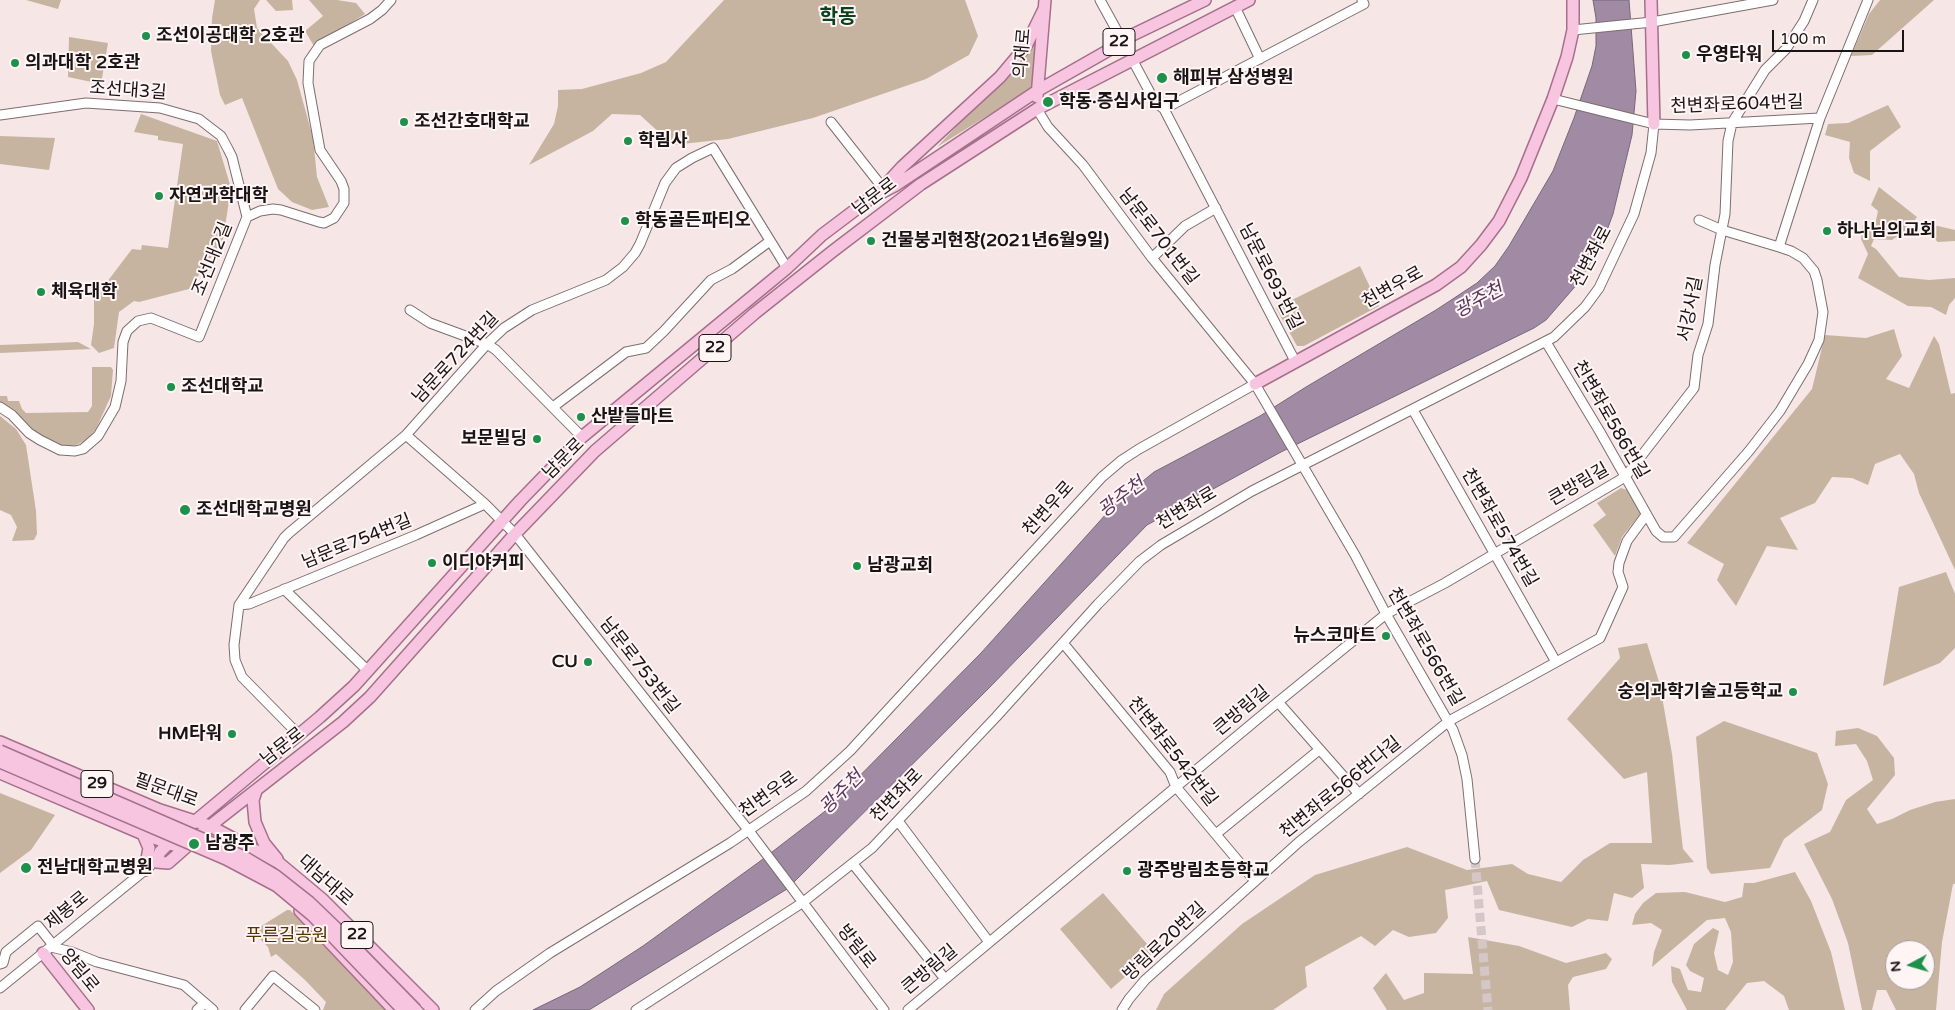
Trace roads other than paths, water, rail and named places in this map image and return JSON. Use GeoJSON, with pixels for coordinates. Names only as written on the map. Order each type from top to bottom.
{"type":"FeatureCollection","features":[{"type":"Feature","properties":{"kind":"main road","name":"남문로"},"geometry":{"type":"LineString","coordinates":[[169,843],[299,735],[354,686],[502,522],[582,437],[785,270],[822,236],[871,198],[896,185],[1037,91],[1109,50],[1122,40],[1205,0]]}},
{"type":"Feature","properties":{"kind":"main road","name":"남문로"},"geometry":{"type":"LineString","coordinates":[[184,848],[343,722],[370,697],[515,534],[595,451],[778,295],[922,184],[1037,109],[1249,0]]}},
{"type":"Feature","properties":{"kind":"main road","name":"천변우로"},"geometry":{"type":"LineString","coordinates":[[1255,384],[1436,285],[1461,267],[1471,257],[1506,208],[1521,178],[1553,99],[1568,57],[1573,30],[1573,0]]}},
{"type":"Feature","properties":{"kind":"main road","name":"천변좌로"},"geometry":{"type":"LineString","coordinates":[[1651,0],[1651,123]]}},
{"type":"Feature","properties":{"kind":"main road","name":"의재로"},"geometry":{"type":"LineString","coordinates":[[1037,109],[1045,5]]}},
{"type":"Feature","properties":{"kind":"main road"},"geometry":{"type":"LineString","coordinates":[[871,198],[1000,77],[1026,46],[1045,5]]}},
{"type":"Feature","properties":{"kind":"main road"},"geometry":{"type":"LineString","coordinates":[[778,295],[775,294],[774,290],[782,282],[785,270]]}},
{"type":"Feature","properties":{"kind":"main road","name":"필문대로"},"geometry":{"type":"LineString","coordinates":[[0,742],[160,810],[210,826]]}},
{"type":"Feature","properties":{"kind":"main road"},"geometry":{"type":"LineString","coordinates":[[0,751],[244,857],[276,876],[293,888],[329,921],[416,1010]]}},
{"type":"Feature","properties":{"kind":"main road"},"geometry":{"type":"LineString","coordinates":[[0,762],[226,859],[277,886],[312,915],[403,1010]]}},
{"type":"Feature","properties":{"kind":"main road","name":"29"},"geometry":{"type":"LineString","coordinates":[[0,773],[143,834],[169,843]]}},
{"type":"Feature","properties":{"kind":"main road","name":"대남대로"},"geometry":{"type":"LineString","coordinates":[[256,791],[253,800],[255,822],[264,843],[279,863]]}},
{"type":"Feature","properties":{"kind":"main road","name":"대남대로"},"geometry":{"type":"LineString","coordinates":[[210,826],[279,863],[322,899],[433,1010]]}},
{"type":"Feature","properties":{"kind":"main road"},"geometry":{"type":"LineString","coordinates":[[143,834],[149,848],[145,870]]}},
{"type":"Feature","properties":{"kind":"main road","name":"22"},"geometry":{"type":"LineString","coordinates":[[169,843],[239,871],[280,894],[302,912],[394,1010]]}},
{"type":"Feature","properties":{"kind":"main road","name":"제봉로"},"geometry":{"type":"LineString","coordinates":[[169,843],[160,852],[156,862],[168,863],[184,848]]}},
{"type":"Feature","properties":{"kind":"main road","name":"양림로"},"geometry":{"type":"LineString","coordinates":[[49,948],[88,1010]]}},
{"type":"Feature","properties":{"kind":"street","name":"조선대2길"},"geometry":{"type":"LineString","coordinates":[[0,407],[12,415],[29,433],[52,446],[60,450],[75,451],[83,449],[92,442],[106,424],[118,396],[123,342],[127,331],[138,321],[150,318],[199,337],[247,217],[260,211],[277,209],[324,223],[334,218],[344,203],[344,189],[320,150],[308,82],[309,61],[320,45],[370,20],[391,0]]}},
{"type":"Feature","properties":{"kind":"street"},"geometry":{"type":"LineString","coordinates":[[1100,0],[1122,40]]}},
{"type":"Feature","properties":{"kind":"street"},"geometry":{"type":"LineString","coordinates":[[1573,30],[1640,24],[1773,0]]}},
{"type":"Feature","properties":{"kind":"street"},"geometry":{"type":"LineString","coordinates":[[1732,124],[1765,70],[1786,49],[1804,21],[1813,0]]}},
{"type":"Feature","properties":{"kind":"street"},"geometry":{"type":"LineString","coordinates":[[1699,220],[1722,230],[1779,247],[1820,118],[1868,0]]}},
{"type":"Feature","properties":{"kind":"street"},"geometry":{"type":"LineString","coordinates":[[1164,109],[1366,1]]}},
{"type":"Feature","properties":{"kind":"street"},"geometry":{"type":"LineString","coordinates":[[1235,7],[1260,59]]}},
{"type":"Feature","properties":{"kind":"street","name":"남문로693번길"},"geometry":{"type":"LineString","coordinates":[[1132,59],[1155,102],[1164,109],[1295,361]]}},
{"type":"Feature","properties":{"kind":"street","name":"천변좌로604번길"},"geometry":{"type":"LineString","coordinates":[[1553,99],[1651,123],[1690,125],[1732,124],[1820,118]]}},
{"type":"Feature","properties":{"kind":"street","name":"조선대3길"},"geometry":{"type":"LineString","coordinates":[[0,115],[86,103],[160,108],[199,119],[221,136],[228,149],[247,217]]}},
{"type":"Feature","properties":{"kind":"street","name":"남문로701번길"},"geometry":{"type":"LineString","coordinates":[[1037,109],[1048,127],[1083,165],[1152,258],[1255,384],[1302,465]]}},
{"type":"Feature","properties":{"kind":"street","name":"남문로"},"geometry":{"type":"LineString","coordinates":[[831,122],[883,188]]}},
{"type":"Feature","properties":{"kind":"street","name":"천변좌로"},"geometry":{"type":"LineString","coordinates":[[636,1010],[802,903],[853,864],[898,821],[1140,561],[1161,545],[1228,505],[1302,465],[1554,338],[1585,307],[1599,288],[1637,206],[1650,153],[1651,123]]}},
{"type":"Feature","properties":{"kind":"street","name":"서강사길"},"geometry":{"type":"LineString","coordinates":[[1625,477],[1694,388],[1698,355],[1708,324],[1715,265],[1725,214],[1728,141],[1732,124]]}},
{"type":"Feature","properties":{"kind":"street","name":"남문로724번길"},"geometry":{"type":"LineString","coordinates":[[299,735],[242,677],[237,665],[234,644],[239,605],[284,538],[406,435],[487,344],[517,318],[606,280],[623,267],[640,244],[661,190],[671,174],[684,162],[713,148],[770,241],[785,270]]}},
{"type":"Feature","properties":{"kind":"street"},"geometry":{"type":"LineString","coordinates":[[1152,258],[1185,226],[1216,208]]}},
{"type":"Feature","properties":{"kind":"street"},"geometry":{"type":"LineString","coordinates":[[553,407],[626,352],[646,348],[711,280],[732,269],[770,241]]}},
{"type":"Feature","properties":{"kind":"street","name":"천변좌로586번길"},"geometry":{"type":"LineString","coordinates":[[1546,342],[1656,531],[1663,536],[1674,537],[1754,445],[1784,405],[1808,364],[1821,333],[1823,312],[1820,289],[1814,272],[1802,258],[1791,251],[1779,247]]}},
{"type":"Feature","properties":{"kind":"street"},"geometry":{"type":"LineString","coordinates":[[410,310],[437,326],[487,344],[503,355],[582,437]]}},
{"type":"Feature","properties":{"kind":"street","name":"천변우로"},"geometry":{"type":"LineString","coordinates":[[475,1010],[496,991],[550,953],[749,831],[806,791],[850,751],[1114,466],[1166,433],[1255,384]]}},
{"type":"Feature","properties":{"kind":"street","name":"천변좌로574번길"},"geometry":{"type":"LineString","coordinates":[[1413,410],[1556,662]]}},
{"type":"Feature","properties":{"kind":"street"},"geometry":{"type":"LineString","coordinates":[[406,435],[485,504],[502,522]]}},
{"type":"Feature","properties":{"kind":"street","name":"천변좌로566번길"},"geometry":{"type":"LineString","coordinates":[[1302,465],[1449,721],[1462,755],[1470,798],[1475,860]]}},
{"type":"Feature","properties":{"kind":"street","name":"큰방림길"},"geometry":{"type":"LineString","coordinates":[[908,1010],[1386,614],[1495,554],[1625,477]]}},
{"type":"Feature","properties":{"kind":"street","name":"남문로754번길"},"geometry":{"type":"LineString","coordinates":[[239,605],[249,604],[416,535],[485,504]]}},
{"type":"Feature","properties":{"kind":"street","name":"천변좌로566번다길"},"geometry":{"type":"LineString","coordinates":[[1255,881],[1299,842],[1449,721],[1600,638],[1623,587],[1618,572],[1619,563],[1628,541],[1646,515]]}},
{"type":"Feature","properties":{"kind":"street","name":"남문로753번길"},"geometry":{"type":"LineString","coordinates":[[502,522],[515,534],[749,831],[802,903]]}},
{"type":"Feature","properties":{"kind":"street"},"geometry":{"type":"LineString","coordinates":[[284,589],[368,671]]}},
{"type":"Feature","properties":{"kind":"street","name":"천변좌로542번길"},"geometry":{"type":"LineString","coordinates":[[1063,643],[1170,772],[1176,787],[1255,881]]}},
{"type":"Feature","properties":{"kind":"street"},"geometry":{"type":"LineString","coordinates":[[1278,702],[1359,794]]}},
{"type":"Feature","properties":{"kind":"street"},"geometry":{"type":"LineString","coordinates":[[1216,834],[1319,750]]}},
{"type":"Feature","properties":{"kind":"street"},"geometry":{"type":"LineString","coordinates":[[898,821],[989,942]]}},
{"type":"Feature","properties":{"kind":"street","name":"제봉로"},"geometry":{"type":"LineString","coordinates":[[0,988],[156,862]]}},
{"type":"Feature","properties":{"kind":"street"},"geometry":{"type":"LineString","coordinates":[[853,864],[946,979]]}},
{"type":"Feature","properties":{"kind":"street","name":"방림로20번길"},"geometry":{"type":"LineString","coordinates":[[1122,1010],[1146,980],[1255,881]]}},
{"type":"Feature","properties":{"kind":"street","name":"방림로"},"geometry":{"type":"LineString","coordinates":[[802,903],[884,1010]]}},
{"type":"Feature","properties":{"kind":"street"},"geometry":{"type":"LineString","coordinates":[[0,964],[3,963],[6,952],[38,926],[49,948],[72,952],[97,962],[178,982],[188,987],[213,1010]]}},
{"type":"Feature","properties":{"kind":"street"},"geometry":{"type":"LineString","coordinates":[[245,1010],[273,976],[315,1010]]}},
{"type":"Feature","properties":{"kind":"street"},"geometry":{"type":"LineString","coordinates":[[197,1010],[205,1003]]}},
{"type":"Feature","properties":{"kind":"water","name":"광주천"},"geometry":{"type":"Polygon","coordinates":[[[1593,0],[1629,0],[1636,91],[1632,135],[1613,214],[1603,241],[1579,282],[1546,320],[1534,328],[1281,452],[1147,525],[989,688],[787,889],[589,1010],[533,1010],[580,987],[643,946],[759,862],[824,812],[981,653],[1116,503],[1154,472],[1260,416],[1436,310],[1477,283],[1495,266],[1509,246],[1553,171],[1574,118],[1592,66],[1596,46],[1596,18],[1593,0]]]}},
{"type":"Feature","properties":{"kind":"tunnel"},"geometry":{"type":"LineString","coordinates":[[1475,859],[1488,1010]]}},
{"type":"Feature","properties":{"kind":"place","name":"조선이공대학 2호관"},"geometry":{"type":"Point","coordinates":[146,36]}},
{"type":"Feature","properties":{"kind":"place","name":"우영타워"},"geometry":{"type":"Point","coordinates":[1686,55]}},
{"type":"Feature","properties":{"kind":"place","name":"의과대학 2호관"},"geometry":{"type":"Point","coordinates":[15,63]}},
{"type":"Feature","properties":{"kind":"place","name":"해피뷰 삼성병원"},"geometry":{"type":"Point","coordinates":[1162,78]}},
{"type":"Feature","properties":{"kind":"place","name":"학동·증심사입구"},"geometry":{"type":"Point","coordinates":[1048,102]}},
{"type":"Feature","properties":{"kind":"place","name":"조선간호대학교"},"geometry":{"type":"Point","coordinates":[404,122]}},
{"type":"Feature","properties":{"kind":"place","name":"학림사"},"geometry":{"type":"Point","coordinates":[628,141]}},
{"type":"Feature","properties":{"kind":"place","name":"자연과학대학"},"geometry":{"type":"Point","coordinates":[159,196]}},
{"type":"Feature","properties":{"kind":"place","name":"학동골든파티오"},"geometry":{"type":"Point","coordinates":[625,221]}},
{"type":"Feature","properties":{"kind":"place","name":"하나님의교회"},"geometry":{"type":"Point","coordinates":[1827,231]}},
{"type":"Feature","properties":{"kind":"place","name":"건물붕괴현장(2021년6월9일)"},"geometry":{"type":"Point","coordinates":[871,241]}},
{"type":"Feature","properties":{"kind":"place","name":"체육대학"},"geometry":{"type":"Point","coordinates":[41,292]}},
{"type":"Feature","properties":{"kind":"place","name":"조선대학교"},"geometry":{"type":"Point","coordinates":[171,387]}},
{"type":"Feature","properties":{"kind":"place","name":"산밭들마트"},"geometry":{"type":"Point","coordinates":[581,417]}},
{"type":"Feature","properties":{"kind":"place","name":"보문빌딩"},"geometry":{"type":"Point","coordinates":[537,439]}},
{"type":"Feature","properties":{"kind":"place","name":"조선대학교병원"},"geometry":{"type":"Point","coordinates":[185,510]}},
{"type":"Feature","properties":{"kind":"place","name":"이디야커피"},"geometry":{"type":"Point","coordinates":[432,563]}},
{"type":"Feature","properties":{"kind":"place","name":"남광교회"},"geometry":{"type":"Point","coordinates":[857,566]}},
{"type":"Feature","properties":{"kind":"place","name":"뉴스코마트"},"geometry":{"type":"Point","coordinates":[1386,636]}},
{"type":"Feature","properties":{"kind":"place","name":"CU"},"geometry":{"type":"Point","coordinates":[588,662]}},
{"type":"Feature","properties":{"kind":"place","name":"숭의과학기술고등학교"},"geometry":{"type":"Point","coordinates":[1793,692]}},
{"type":"Feature","properties":{"kind":"place","name":"HM타워"},"geometry":{"type":"Point","coordinates":[232,734]}},
{"type":"Feature","properties":{"kind":"place","name":"남광주"},"geometry":{"type":"Point","coordinates":[194,844]}},
{"type":"Feature","properties":{"kind":"place","name":"전남대학교병원"},"geometry":{"type":"Point","coordinates":[26,868]}},
{"type":"Feature","properties":{"kind":"place","name":"광주방림초등학교"},"geometry":{"type":"Point","coordinates":[1127,871]}},
{"type":"Feature","properties":{"kind":"district","name":"학동"},"geometry":{"type":"Point","coordinates":[838,18]}},
{"type":"Feature","properties":{"kind":"park label","name":"푸른길공원"},"geometry":{"type":"Point","coordinates":[287,936]}}]}
